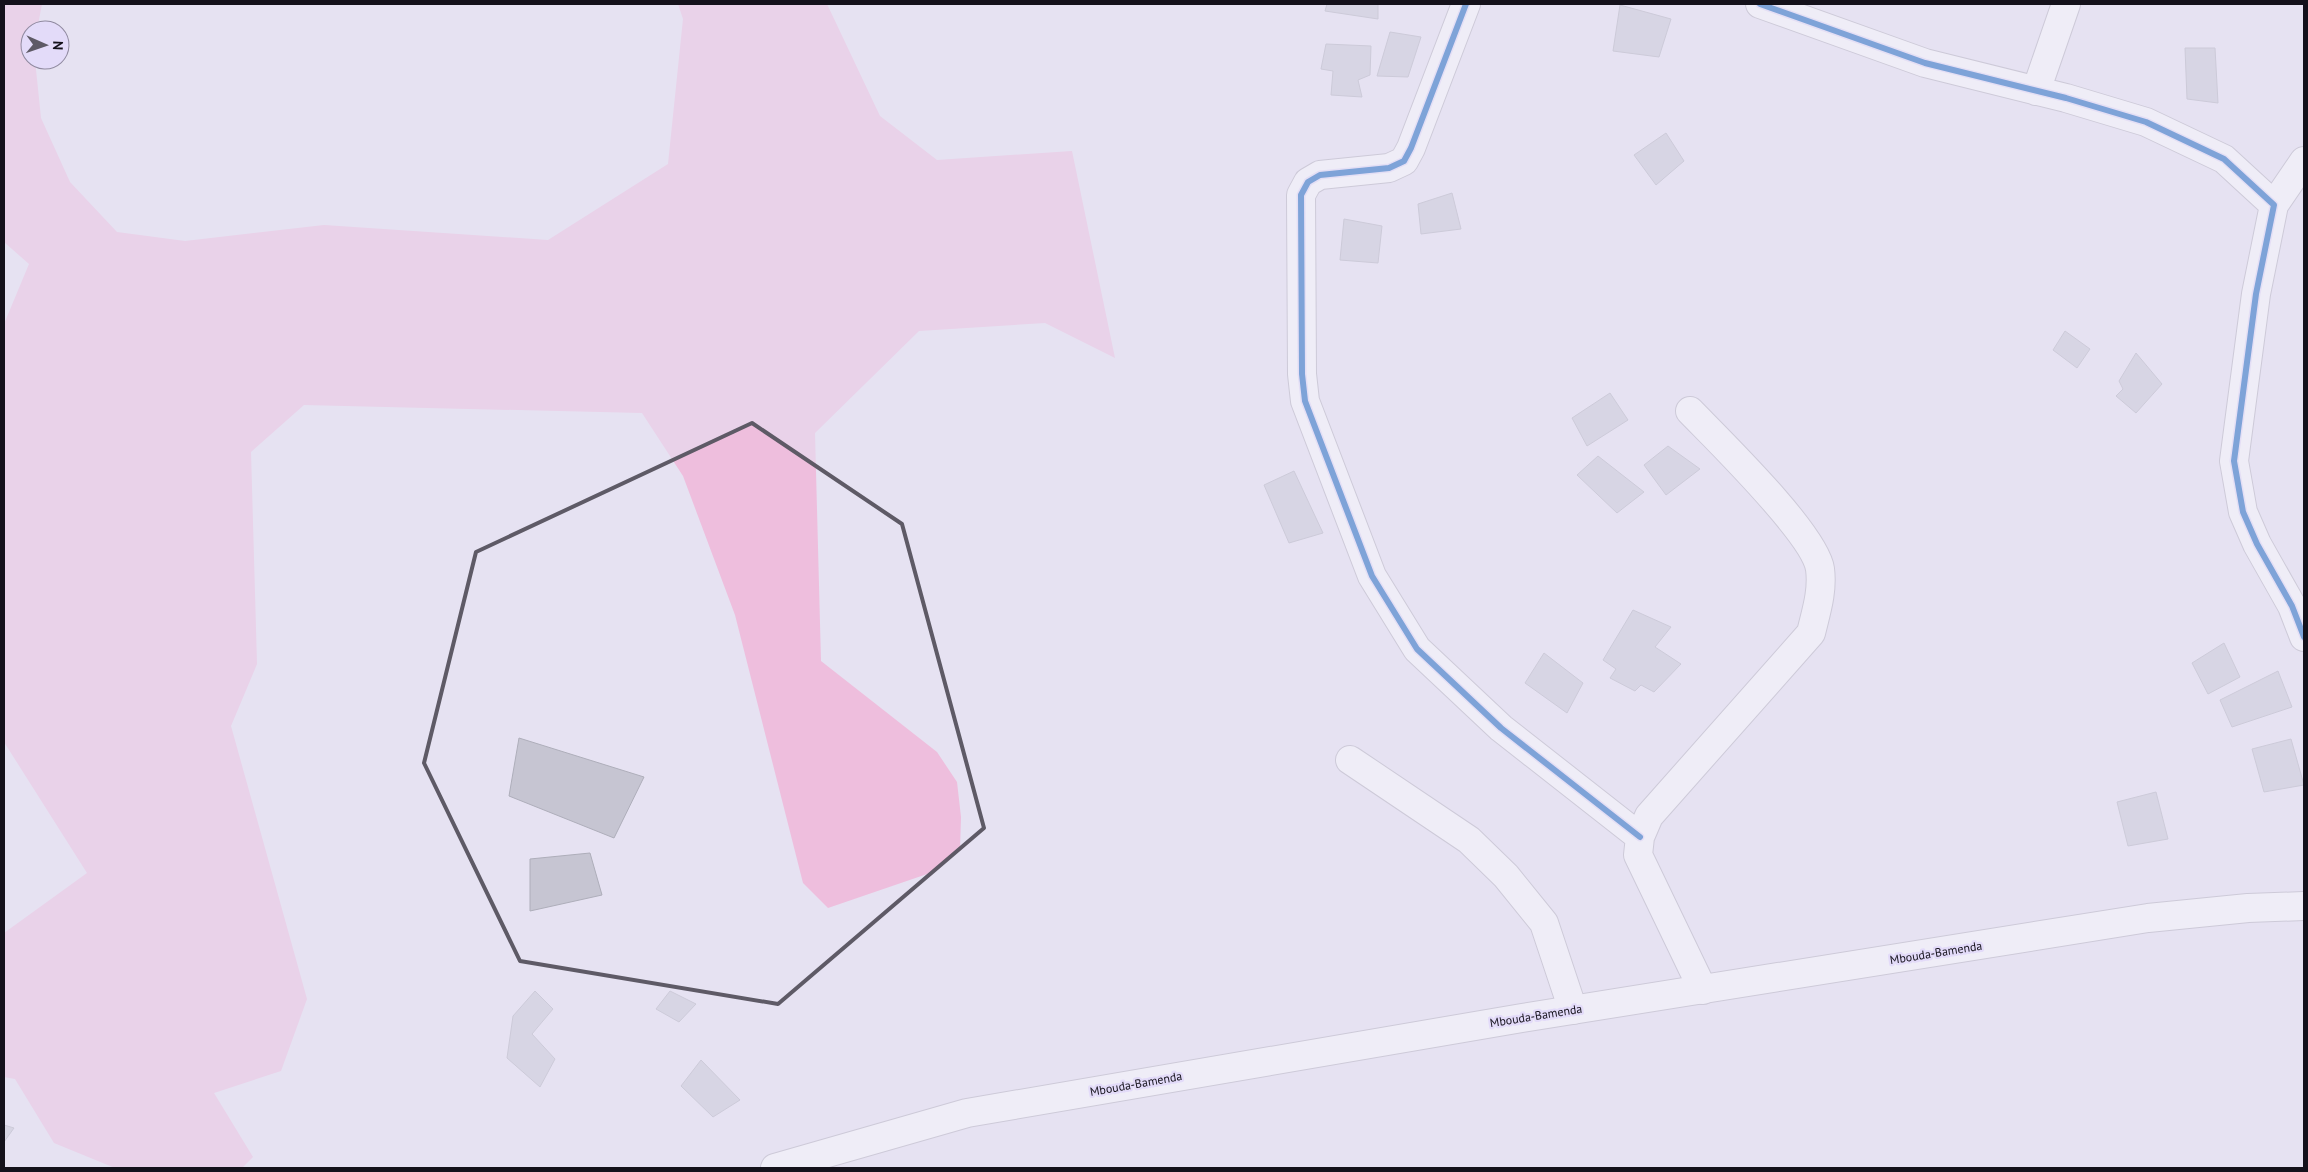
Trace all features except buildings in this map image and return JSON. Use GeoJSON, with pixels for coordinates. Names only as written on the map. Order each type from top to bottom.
{"type":"FeatureCollection","features":[{"type":"Feature","properties":{"kind":"main road"},"geometry":{"type":"LineString","coordinates":[[1466,4],[1411,148],[1404,161],[1389,168],[1320,175],[1308,182],[1301,194],[1302,374],[1305,401],[1372,576],[1416,649],[1501,728],[1640,836]]}},
{"type":"Feature","properties":{"kind":"main road"},"geometry":{"type":"LineString","coordinates":[[1760,4],[1925,63],[2036,91],[2146,122],[2224,159],[2274,204]]}},
{"type":"Feature","properties":{"kind":"main road"},"geometry":{"type":"LineString","coordinates":[[2036,91],[2066,4]]}},
{"type":"Feature","properties":{"kind":"main road"},"geometry":{"type":"LineString","coordinates":[[2304,161],[2274,204],[2256,294],[2234,461],[2243,512],[2257,544],[2292,606],[2304,637]]}},
{"type":"Feature","properties":{"kind":"main road"},"geometry":{"type":"LineString","coordinates":[[1690,412],[1783,510],[1809,546],[1820,568],[1820,597],[1811,633],[1649,816],[1640,836],[1638,855],[1703,990]]}},
{"type":"Feature","properties":{"kind":"main road"},"geometry":{"type":"LineString","coordinates":[[1350,760],[1469,840],[1506,876],[1544,922],[1573,1010]]}},
{"type":"Feature","properties":{"kind":"main road","name":"Mbouda-Bamenda"},"geometry":{"type":"LineString","coordinates":[[781,1167],[967,1112],[1573,1010],[2148,918],[2248,908],[2304,906]]}},
{"type":"Feature","properties":{"kind":"highlighted area"},"geometry":{"type":"Polygon","coordinates":[[[752,423],[902,524],[984,828],[778,1004],[520,961],[424,763],[476,552],[752,423]]]}},
{"type":"Feature","properties":{"kind":"shaded area"},"geometry":{"type":"Polygon","coordinates":[[[4,4],[42,4],[39,20],[20,20],[20,70],[36,70],[41,118],[70,182],[117,232],[185,241],[324,225],[548,240],[668,164],[683,19],[678,4],[827,4],[880,116],[937,160],[1072,151],[1115,358],[1045,323],[919,331],[815,433],[821,661],[937,752],[957,782],[961,817],[960,850],[933,872],[828,908],[803,883],[735,615],[683,476],[642,413],[304,405],[251,452],[257,664],[231,726],[307,999],[281,1071],[214,1093],[253,1157],[242,1168],[115,1168],[54,1143],[15,1079],[4,1077],[4,933],[87,873],[4,742],[4,324],[29,264],[4,242],[4,4]]]}},
{"type":"Feature","properties":{"kind":"cycle path"},"geometry":{"type":"LineString","coordinates":[[1466,4],[1411,148],[1404,161],[1389,168],[1320,175],[1308,182],[1301,195],[1302,374],[1305,401],[1372,576],[1417,649],[1501,728],[1640,837]]}},
{"type":"Feature","properties":{"kind":"cycle path"},"geometry":{"type":"LineString","coordinates":[[1760,4],[1925,63],[2066,98],[2146,122],[2224,159],[2274,205],[2256,294],[2234,461],[2243,512],[2257,544],[2292,606],[2304,637]]}}]}
